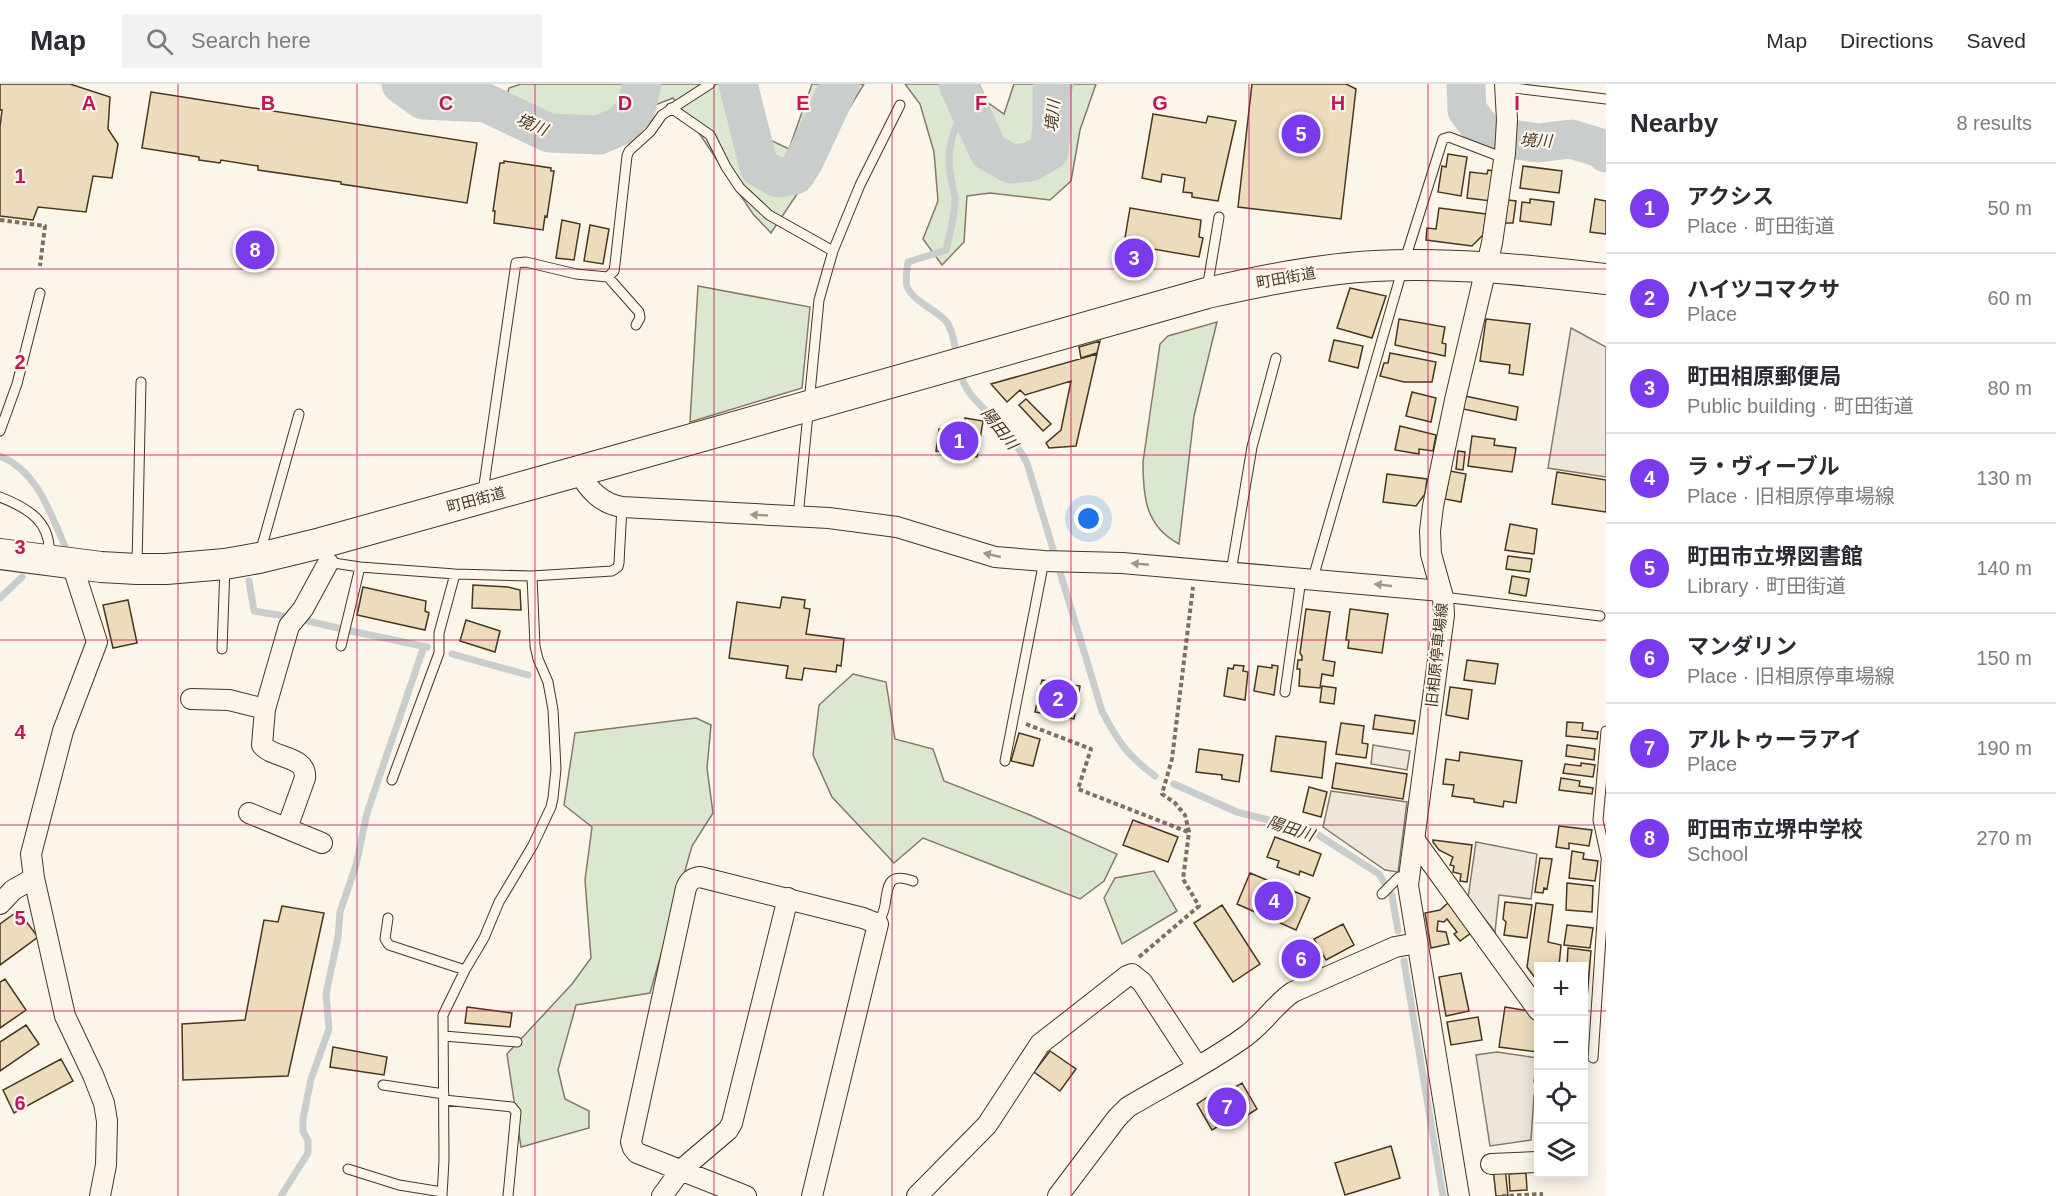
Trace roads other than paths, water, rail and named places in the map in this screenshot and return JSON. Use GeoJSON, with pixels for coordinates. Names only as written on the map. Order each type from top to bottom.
{"type":"FeatureCollection","features":[{"type":"Feature","properties":{"kind":"main road","name":"町田街道"},"geometry":{"type":"LineString","coordinates":[[0,554],[137,569],[166,569],[324,553],[482,498],[1207,293],[1271,280],[1338,269],[1404,265],[1487,266],[1606,279]]}},
{"type":"Feature","properties":{"kind":"street","name":"旧相原停車場線"},"geometry":{"type":"LineString","coordinates":[[1459,1196],[1408,885],[1401,880],[1414,839],[1444,615],[1442,594],[1431,554],[1430,531],[1433,506],[1455,400],[1487,266],[1504,156],[1507,120],[1506,85]]}},
{"type":"Feature","properties":{"kind":"street"},"geometry":{"type":"LineString","coordinates":[[579,471],[586,485],[599,498],[622,507],[829,518],[897,527],[995,557],[1122,563],[1307,578],[1442,594]]}},
{"type":"Feature","properties":{"kind":"street"},"geometry":{"type":"LineString","coordinates":[[287,828],[306,771],[297,762],[272,753],[262,745],[265,709],[289,626],[303,609],[324,553]]}},
{"type":"Feature","properties":{"kind":"street"},"geometry":{"type":"LineString","coordinates":[[60,562],[98,642],[63,731],[31,854],[33,878],[65,1016],[104,1103],[107,1121],[106,1156],[100,1196]]}},
{"type":"Feature","properties":{"kind":"street"},"geometry":{"type":"LineString","coordinates":[[191,699],[229,700],[265,709]]}},
{"type":"Feature","properties":{"kind":"street"},"geometry":{"type":"LineString","coordinates":[[249,813],[322,843]]}},
{"type":"Feature","properties":{"kind":"street"},"geometry":{"type":"LineString","coordinates":[[1414,839],[1534,1003]]}},
{"type":"Feature","properties":{"kind":"street"},"geometry":{"type":"LineString","coordinates":[[746,1196],[637,1153],[631,1142],[686,888],[688,882],[693,878],[700,877],[788,898],[878,924],[812,1196]]}},
{"type":"Feature","properties":{"kind":"street"},"geometry":{"type":"LineString","coordinates":[[0,904],[13,890],[33,878]]}},
{"type":"Feature","properties":{"kind":"street"},"geometry":{"type":"LineString","coordinates":[[662,1196],[681,1170],[728,1130],[732,1123],[788,898]]}},
{"type":"Feature","properties":{"kind":"street"},"geometry":{"type":"LineString","coordinates":[[1058,1196],[1117,1118],[1128,1107],[1250,1033],[1282,1000],[1293,992],[1395,947],[1417,943]]}},
{"type":"Feature","properties":{"kind":"street"},"geometry":{"type":"LineString","coordinates":[[917,1196],[987,1125],[1040,1044],[1122,979],[1132,974],[1142,982],[1197,1066]]}},
{"type":"Feature","properties":{"kind":"street"},"geometry":{"type":"LineString","coordinates":[[1491,1164],[1534,1162]]}},
{"type":"Feature","properties":{"kind":"lane"},"geometry":{"type":"LineString","coordinates":[[608,277],[614,270],[615,264],[628,153],[650,132],[662,115],[710,84]]}},
{"type":"Feature","properties":{"kind":"lane"},"geometry":{"type":"LineString","coordinates":[[1506,85],[1606,99]]}},
{"type":"Feature","properties":{"kind":"lane"},"geometry":{"type":"LineString","coordinates":[[798,517],[819,300],[833,251],[860,185],[900,105]]}},
{"type":"Feature","properties":{"kind":"lane"},"geometry":{"type":"LineString","coordinates":[[671,108],[710,135],[726,167],[740,188],[769,215],[833,251]]}},
{"type":"Feature","properties":{"kind":"lane"},"geometry":{"type":"LineString","coordinates":[[1285,692],[1307,578],[1443,139],[1449,137],[1504,156]]}},
{"type":"Feature","properties":{"kind":"lane"},"geometry":{"type":"LineString","coordinates":[[1207,293],[1219,217]]}},
{"type":"Feature","properties":{"kind":"lane"},"geometry":{"type":"LineString","coordinates":[[482,498],[516,263],[526,262],[576,274],[608,277],[639,312],[640,318],[636,325]]}},
{"type":"Feature","properties":{"kind":"lane"},"geometry":{"type":"LineString","coordinates":[[0,431],[16,384],[40,293]]}},
{"type":"Feature","properties":{"kind":"lane"},"geometry":{"type":"LineString","coordinates":[[1231,572],[1252,447],[1276,358]]}},
{"type":"Feature","properties":{"kind":"lane"},"geometry":{"type":"LineString","coordinates":[[137,569],[141,382]]}},
{"type":"Feature","properties":{"kind":"lane"},"geometry":{"type":"LineString","coordinates":[[259,558],[299,414]]}},
{"type":"Feature","properties":{"kind":"lane"},"geometry":{"type":"LineString","coordinates":[[0,497],[25,507],[41,524],[60,562]]}},
{"type":"Feature","properties":{"kind":"lane"},"geometry":{"type":"LineString","coordinates":[[324,553],[360,567],[455,574],[532,576],[612,571],[619,563],[622,507]]}},
{"type":"Feature","properties":{"kind":"lane"},"geometry":{"type":"LineString","coordinates":[[1005,761],[1013,719],[1053,561]]}},
{"type":"Feature","properties":{"kind":"lane"},"geometry":{"type":"LineString","coordinates":[[222,649],[225,564]]}},
{"type":"Feature","properties":{"kind":"lane"},"geometry":{"type":"LineString","coordinates":[[341,646],[360,567]]}},
{"type":"Feature","properties":{"kind":"lane"},"geometry":{"type":"LineString","coordinates":[[392,780],[439,653],[439,633],[455,574]]}},
{"type":"Feature","properties":{"kind":"lane"},"geometry":{"type":"LineString","coordinates":[[348,1169],[399,1185],[442,1194],[443,1015],[484,938],[499,902],[533,845],[553,798],[556,769],[553,710],[548,682],[535,646],[532,576]]}},
{"type":"Feature","properties":{"kind":"lane"},"geometry":{"type":"LineString","coordinates":[[1442,594],[1600,616]]}},
{"type":"Feature","properties":{"kind":"lane"},"geometry":{"type":"LineString","coordinates":[[1606,731],[1598,820],[1606,856]]}},
{"type":"Feature","properties":{"kind":"lane"},"geometry":{"type":"LineString","coordinates":[[1593,1058],[1606,861]]}},
{"type":"Feature","properties":{"kind":"lane"},"geometry":{"type":"LineString","coordinates":[[878,924],[885,908],[887,887],[891,881],[897,878],[914,880]]}},
{"type":"Feature","properties":{"kind":"lane"},"geometry":{"type":"LineString","coordinates":[[1382,894],[1401,880]]}},
{"type":"Feature","properties":{"kind":"lane"},"geometry":{"type":"LineString","coordinates":[[388,918],[385,939],[389,945],[465,970]]}},
{"type":"Feature","properties":{"kind":"lane"},"geometry":{"type":"LineString","coordinates":[[444,1036],[517,1042]]}},
{"type":"Feature","properties":{"kind":"lane"},"geometry":{"type":"LineString","coordinates":[[382,1085],[515,1109],[516,1122],[508,1196]]}},
{"type":"Feature","properties":{"kind":"waterway","name":"境川"},"geometry":{"type":"LineString","coordinates":[[401,84],[423,100],[486,103],[549,133],[599,135],[622,125],[636,109],[642,84]]}},
{"type":"Feature","properties":{"kind":"waterway","name":"境川"},"geometry":{"type":"LineString","coordinates":[[738,84],[759,167],[778,178],[795,175],[804,161],[840,84]]}},
{"type":"Feature","properties":{"kind":"waterway","name":"境川"},"geometry":{"type":"LineString","coordinates":[[958,84],[989,152],[1011,164],[1030,162],[1049,151],[1054,84]]}},
{"type":"Feature","properties":{"kind":"waterway","name":"境川"},"geometry":{"type":"LineString","coordinates":[[1466,84],[1467,110],[1486,135],[1538,143],[1571,139],[1601,148],[1606,153]]}},
{"type":"Feature","properties":{"kind":"waterway","name":"陽田川"},"geometry":{"type":"LineString","coordinates":[[957,357],[946,321],[914,296],[907,286],[906,277],[908,262],[946,250],[955,205],[950,175],[950,146],[958,122],[967,107]]}},
{"type":"Feature","properties":{"kind":"waterway","name":"陽田川"},"geometry":{"type":"LineString","coordinates":[[960,371],[969,392],[1008,435],[1027,463],[1102,711],[1124,747],[1155,776]]}},
{"type":"Feature","properties":{"kind":"waterway"},"geometry":{"type":"LineString","coordinates":[[0,456],[13,463],[33,482],[65,546]]}},
{"type":"Feature","properties":{"kind":"waterway"},"geometry":{"type":"LineString","coordinates":[[0,598],[22,577]]}},
{"type":"Feature","properties":{"kind":"waterway"},"geometry":{"type":"LineString","coordinates":[[249,581],[254,611],[284,616]]}},
{"type":"Feature","properties":{"kind":"waterway"},"geometry":{"type":"LineString","coordinates":[[308,621],[338,628]]}},
{"type":"Feature","properties":{"kind":"waterway"},"geometry":{"type":"LineString","coordinates":[[351,631],[427,647]]}},
{"type":"Feature","properties":{"kind":"waterway"},"geometry":{"type":"LineString","coordinates":[[281,1196],[308,1153],[303,1119],[311,1079],[329,1029],[326,994],[338,937],[340,912],[356,865],[367,813],[424,646]]}},
{"type":"Feature","properties":{"kind":"waterway"},"geometry":{"type":"LineString","coordinates":[[452,654],[528,675]]}},
{"type":"Feature","properties":{"kind":"waterway","name":"陽田川"},"geometry":{"type":"LineString","coordinates":[[1174,784],[1237,812],[1312,831],[1379,874],[1392,896],[1398,931]]}},
{"type":"Feature","properties":{"kind":"waterway","name":"陽田川"},"geometry":{"type":"LineString","coordinates":[[1404,961],[1443,1196]]}},
{"type":"Feature","properties":{"kind":"place","name":"町田市立堺図書館"},"geometry":{"type":"Point","coordinates":[1301,134]}},
{"type":"Feature","properties":{"kind":"place","name":"町田市立堺中学校"},"geometry":{"type":"Point","coordinates":[255,250]}},
{"type":"Feature","properties":{"kind":"place","name":"町田相原郵便局"},"geometry":{"type":"Point","coordinates":[1134,258]}},
{"type":"Feature","properties":{"kind":"place","name":"アクシス"},"geometry":{"type":"Point","coordinates":[959,441]}},
{"type":"Feature","properties":{"kind":"place","name":"ハイツコマクサ"},"geometry":{"type":"Point","coordinates":[1058,699]}},
{"type":"Feature","properties":{"kind":"place","name":"ラ・ヴィーブル"},"geometry":{"type":"Point","coordinates":[1274,901]}},
{"type":"Feature","properties":{"kind":"place","name":"マンダリン"},"geometry":{"type":"Point","coordinates":[1301,959]}},
{"type":"Feature","properties":{"kind":"place","name":"アルトゥーラアイ"},"geometry":{"type":"Point","coordinates":[1227,1107]}}]}
